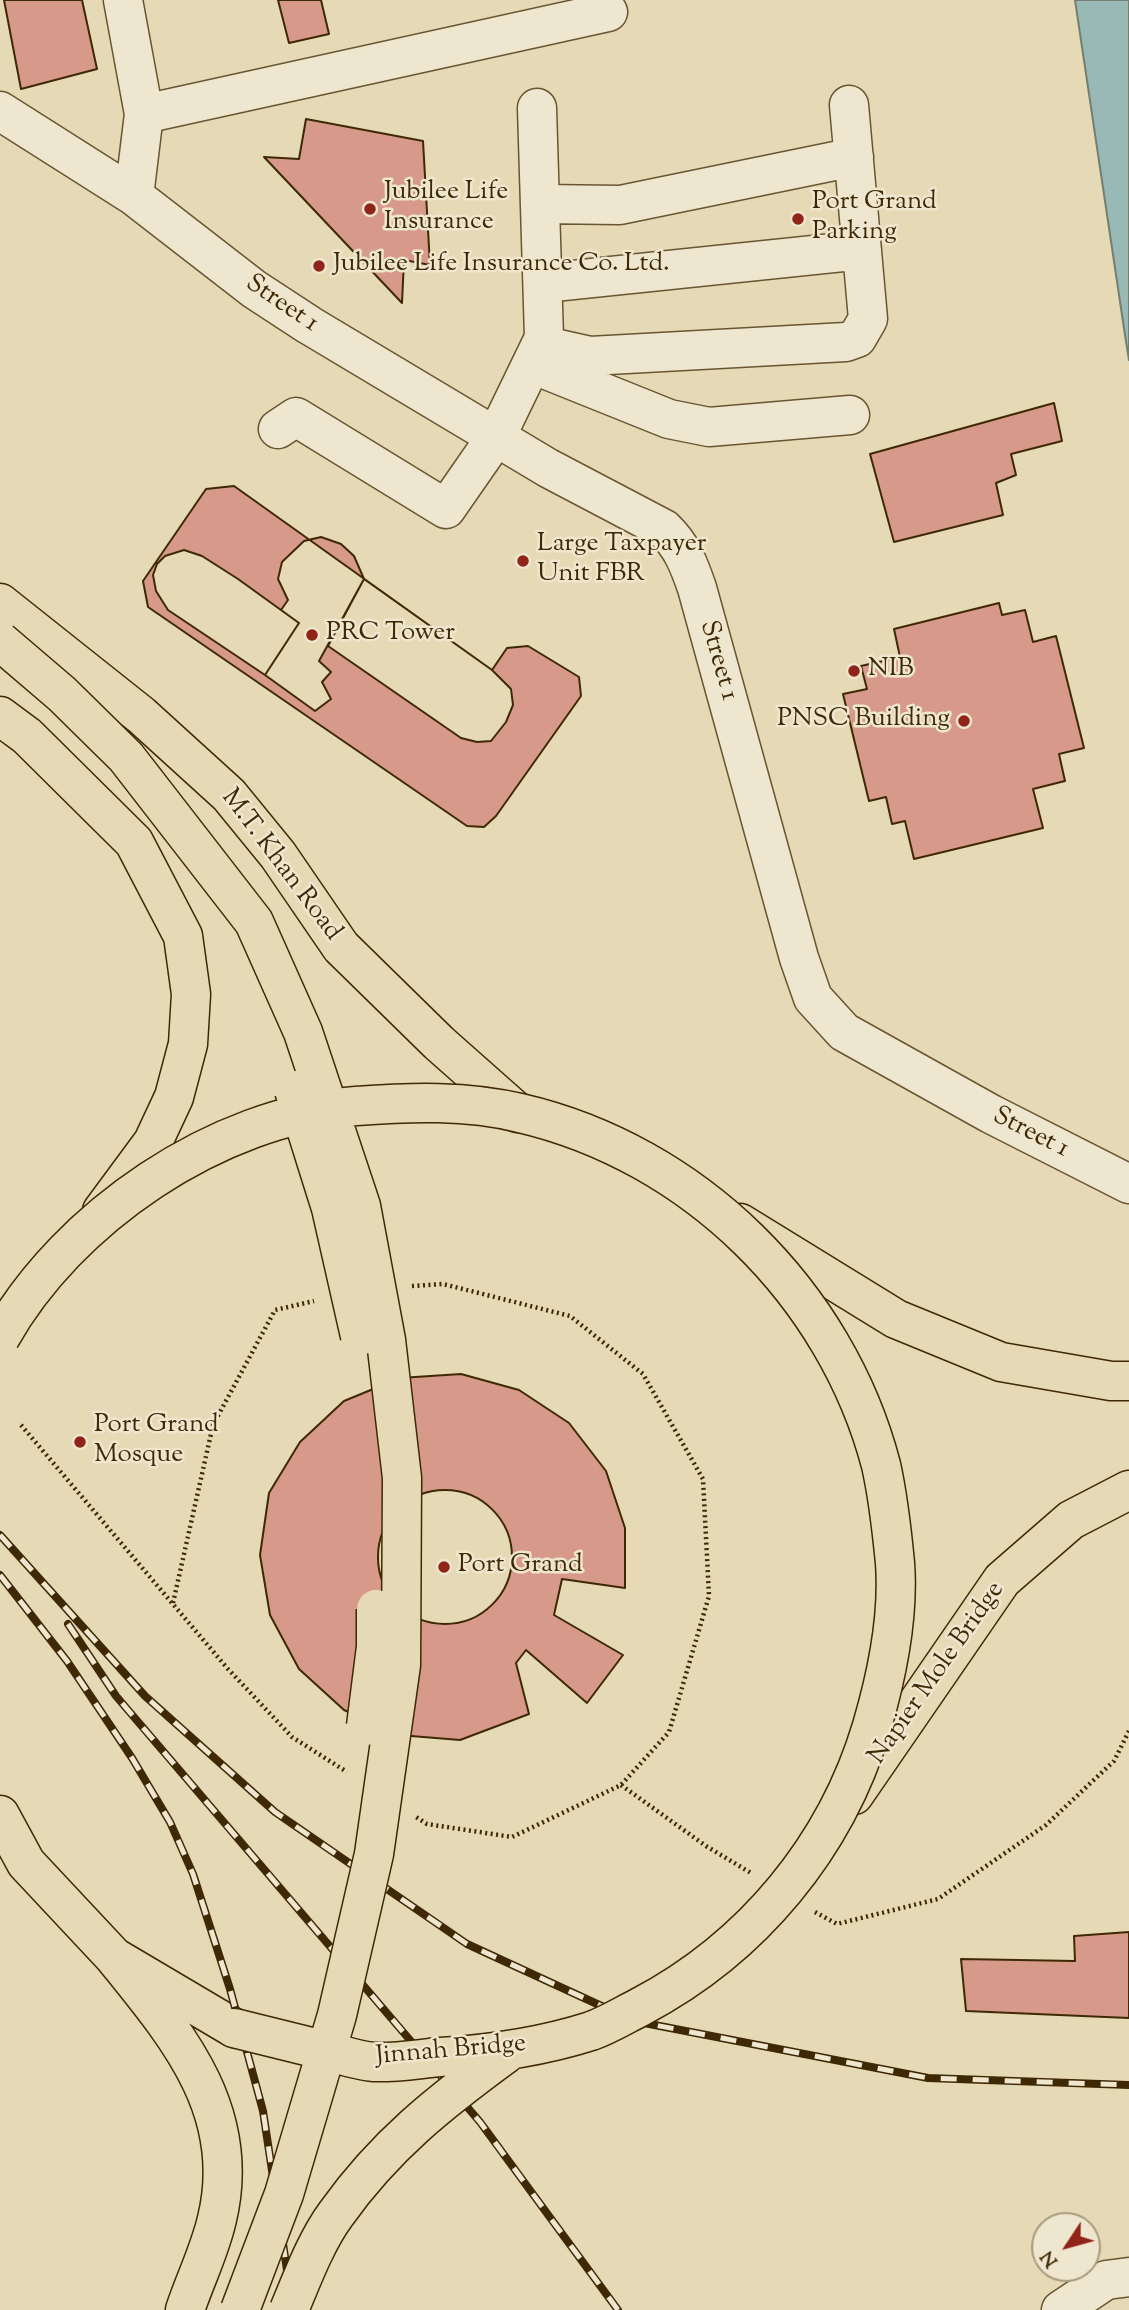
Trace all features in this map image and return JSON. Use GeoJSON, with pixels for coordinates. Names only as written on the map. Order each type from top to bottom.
{"type":"FeatureCollection","features":[{"type":"Feature","properties":{"kind":"main road","name":"M.T. Khan Road"},"geometry":{"type":"LineString","coordinates":[[0,603],[141,715],[229,795],[278,855],[341,947],[439,1042],[518,1112]]}},
{"type":"Feature","properties":{"kind":"main road"},"geometry":{"type":"LineString","coordinates":[[0,641],[62,694],[126,757],[254,922],[303,1032],[361,1206],[386,1340],[402,1478],[401,1665],[376,1840],[333,2029],[284,2194],[240,2310]]}},
{"type":"Feature","properties":{"kind":"main road"},"geometry":{"type":"LineString","coordinates":[[0,670],[49,713],[165,837],[235,940],[279,1041],[331,1209],[363,1348],[378,1479],[376,1647],[353,1841],[321,1982],[265,2176],[217,2310]]}},
{"type":"Feature","properties":{"kind":"main road"},"geometry":{"type":"LineString","coordinates":[[13,726],[134,842],[183,936],[191,995],[188,1044],[174,1097],[153,1142],[92,1224]]}},
{"type":"Feature","properties":{"kind":"main road","name":"Jinnah Bridge"},"geometry":{"type":"LineString","coordinates":[[0,1338],[48,1268],[92,1224],[165,1170],[247,1130],[336,1107],[427,1101],[518,1112],[587,1134],[654,1166],[714,1207],[788,1280],[844,1367],[881,1465],[895,1568],[888,1672],[858,1772],[808,1862],[749,1931],[678,1987],[597,2029],[507,2053],[370,2062],[234,2028],[114,1957],[26,1863],[0,1815]]}},
{"type":"Feature","properties":{"kind":"main road"},"geometry":{"type":"LineString","coordinates":[[714,1207],[896,1319],[1002,1363],[1111,1381],[1129,1381]]}},
{"type":"Feature","properties":{"kind":"main road","name":"Napier Mole Bridge"},"geometry":{"type":"LineString","coordinates":[[808,1862],[1002,1580],[1071,1520],[1129,1490]]}},
{"type":"Feature","properties":{"kind":"main road"},"geometry":{"type":"LineString","coordinates":[[0,1826],[26,1863]]}},
{"type":"Feature","properties":{"kind":"main road"},"geometry":{"type":"LineString","coordinates":[[114,1957],[169,2024],[195,2068],[216,2115],[224,2161],[217,2219],[185,2310]]}},
{"type":"Feature","properties":{"kind":"main road"},"geometry":{"type":"LineString","coordinates":[[289,2310],[334,2216],[380,2158],[424,2115],[507,2053]]}},
{"type":"Feature","properties":{"kind":"street"},"geometry":{"type":"LineString","coordinates":[[122,0],[144,114],[134,196]]}},
{"type":"Feature","properties":{"kind":"street"},"geometry":{"type":"LineString","coordinates":[[144,114],[608,12]]}},
{"type":"Feature","properties":{"kind":"street"},"geometry":{"type":"LineString","coordinates":[[537,355],[590,356],[846,342],[857,338],[868,319],[849,105]]}},
{"type":"Feature","properties":{"kind":"street"},"geometry":{"type":"LineString","coordinates":[[278,429],[296,417],[446,509],[496,437],[537,355],[545,318],[537,108]]}},
{"type":"Feature","properties":{"kind":"street","name":"Street 1"},"geometry":{"type":"LineString","coordinates":[[0,111],[134,196],[254,289],[548,468],[664,529],[684,552],[813,998],[844,1032],[990,1114],[1129,1184]]}},
{"type":"Feature","properties":{"kind":"street"},"geometry":{"type":"LineString","coordinates":[[540,204],[620,205],[854,157]]}},
{"type":"Feature","properties":{"kind":"street"},"geometry":{"type":"LineString","coordinates":[[544,283],[862,250]]}},
{"type":"Feature","properties":{"kind":"street"},"geometry":{"type":"LineString","coordinates":[[537,355],[669,419],[691,425],[709,427],[850,415]]}},
{"type":"Feature","properties":{"kind":"street"},"geometry":{"type":"LineString","coordinates":[[1061,2310],[1106,2280],[1129,2277]]}},
{"type":"Feature","properties":{"kind":"path"},"geometry":{"type":"LineString","coordinates":[[813,1910],[836,1924],[938,1899],[1046,1825],[1114,1761],[1129,1731]]}},
{"type":"Feature","properties":{"kind":"path"},"geometry":{"type":"LineString","coordinates":[[621,1785],[706,1846],[753,1875]]}},
{"type":"Feature","properties":{"kind":"water"},"geometry":{"type":"Polygon","coordinates":[[[1075,0],[1129,0],[1129,360],[1125,335],[1075,0]]]}},
{"type":"Feature","properties":{"kind":"building"},"geometry":{"type":"Polygon","coordinates":[[[4,0],[82,0],[97,69],[21,89],[4,0]]]}},
{"type":"Feature","properties":{"kind":"building"},"geometry":{"type":"Polygon","coordinates":[[[278,0],[321,0],[329,34],[289,43],[278,0]]]}},
{"type":"Feature","properties":{"kind":"building","name":"Jubilee Life Insurance"},"geometry":{"type":"Polygon","coordinates":[[[306,119],[423,141],[430,265],[404,260],[402,303],[264,157],[299,159],[306,119]]]}},
{"type":"Feature","properties":{"kind":"building"},"geometry":{"type":"Polygon","coordinates":[[[1054,403],[1062,441],[1011,454],[1016,475],[996,483],[1003,515],[894,542],[870,454],[1054,403]]]}},
{"type":"Feature","properties":{"kind":"building"},"geometry":{"type":"Polygon","coordinates":[[[234,486],[492,670],[507,648],[528,646],[579,677],[581,696],[496,816],[484,827],[467,826],[148,607],[143,581],[206,489],[234,486]]]}},
{"type":"Feature","properties":{"kind":"building","name":"PRC Tower"},"geometry":{"type":"Polygon","coordinates":[[[321,537],[341,544],[354,556],[364,579],[319,661],[331,672],[322,682],[331,699],[315,711],[265,675],[299,623],[281,610],[288,600],[278,579],[282,562],[304,541],[321,537]]]}},
{"type":"Feature","properties":{"kind":"building"},"geometry":{"type":"Polygon","coordinates":[[[184,550],[202,556],[299,623],[265,675],[168,610],[156,591],[153,575],[157,564],[165,556],[184,550]]]}},
{"type":"Feature","properties":{"kind":"building"},"geometry":{"type":"Polygon","coordinates":[[[364,579],[492,670],[511,689],[513,705],[506,722],[491,741],[477,742],[461,738],[328,646],[364,579]]]}},
{"type":"Feature","properties":{"kind":"building","name":"PNSC Building"},"geometry":{"type":"Polygon","coordinates":[[[999,603],[1002,615],[1025,610],[1033,642],[1056,636],[1084,748],[1059,754],[1065,781],[1033,789],[1043,828],[914,859],[905,821],[892,824],[886,797],[869,801],[843,694],[867,689],[861,666],[900,657],[894,629],[999,603]]]}},
{"type":"Feature","properties":{"kind":"building","name":"Port Grand"},"geometry":{"type":"Polygon","coordinates":[[[461,1374],[519,1390],[569,1423],[606,1471],[625,1528],[625,1588],[562,1579],[554,1615],[623,1655],[587,1703],[526,1650],[516,1663],[529,1714],[460,1740],[399,1735],[344,1710],[299,1669],[270,1615],[260,1555],[269,1493],[300,1442],[344,1401],[400,1378],[461,1374]]]}},
{"type":"Feature","properties":{"kind":"building"},"geometry":{"type":"Polygon","coordinates":[[[445,1490],[471,1495],[493,1509],[507,1531],[512,1557],[507,1583],[493,1605],[471,1619],[445,1624],[419,1619],[397,1605],[383,1583],[378,1557],[383,1531],[397,1509],[419,1495],[445,1490]]]}},
{"type":"Feature","properties":{"kind":"building"},"geometry":{"type":"Polygon","coordinates":[[[1129,1932],[1129,2018],[966,2011],[961,1959],[1075,1961],[1074,1936],[1129,1932]]]}},
{"type":"Feature","properties":{"kind":"railway"},"geometry":{"type":"LineString","coordinates":[[0,1535],[145,1696],[275,1812],[467,1944],[634,2021],[928,2078],[1129,2085]]}},
{"type":"Feature","properties":{"kind":"railway"},"geometry":{"type":"LineString","coordinates":[[0,1575],[67,1661],[132,1758],[170,1822],[193,1874],[230,1989],[263,2111],[293,2310]]}},
{"type":"Feature","properties":{"kind":"railway"},"geometry":{"type":"LineString","coordinates":[[68,1624],[116,1696],[480,2122],[618,2310]]}},
{"type":"Feature","properties":{"kind":"place","name":"Jubilee Life Insurance"},"geometry":{"type":"Point","coordinates":[370,209]}},
{"type":"Feature","properties":{"kind":"place","name":"Port Grand Parking"},"geometry":{"type":"Point","coordinates":[798,219]}},
{"type":"Feature","properties":{"kind":"place","name":"Jubilee Life Insurance Co. Ltd."},"geometry":{"type":"Point","coordinates":[319,266]}},
{"type":"Feature","properties":{"kind":"place","name":"Large Taxpayer Unit FBR"},"geometry":{"type":"Point","coordinates":[523,561]}},
{"type":"Feature","properties":{"kind":"place","name":"PRC Tower"},"geometry":{"type":"Point","coordinates":[312,635]}},
{"type":"Feature","properties":{"kind":"place","name":"NIB"},"geometry":{"type":"Point","coordinates":[854,671]}},
{"type":"Feature","properties":{"kind":"place","name":"PNSC Building"},"geometry":{"type":"Point","coordinates":[964,721]}},
{"type":"Feature","properties":{"kind":"place","name":"Port Grand Mosque"},"geometry":{"type":"Point","coordinates":[80,1442]}},
{"type":"Feature","properties":{"kind":"place","name":"Port Grand"},"geometry":{"type":"Point","coordinates":[444,1567]}}]}
